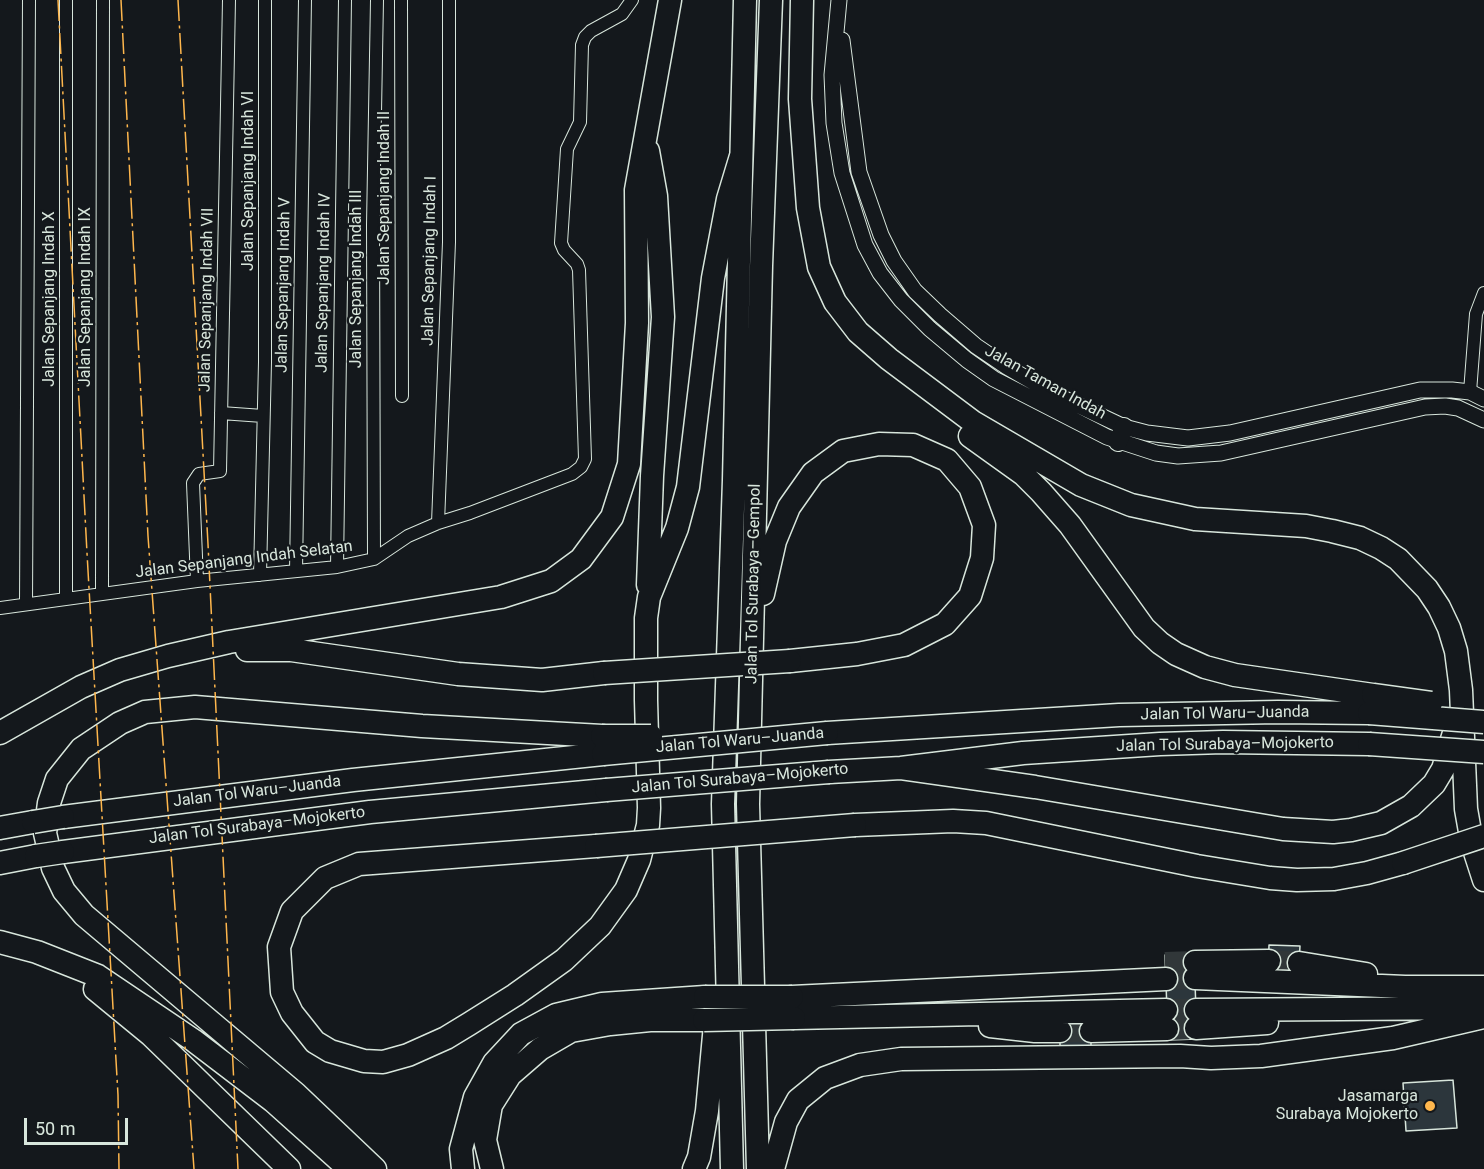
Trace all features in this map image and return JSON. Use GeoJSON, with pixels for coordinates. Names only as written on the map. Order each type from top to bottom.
{"type":"FeatureCollection","features":[{"type":"Feature","properties":{"kind":"highway"},"geometry":{"type":"LineString","coordinates":[[0,733],[81,687],[120,670],[168,656],[280,633],[501,597],[551,581],[581,559],[612,517],[629,464],[637,322],[636,190],[670,0]]}},
{"type":"Feature","properties":{"kind":"highway","name":"Jalan Tol Surabaya–Gempol"},"geometry":{"type":"LineString","coordinates":[[732,1169],[723,804],[745,0]]}},
{"type":"Feature","properties":{"kind":"highway","name":"Jalan Tol Surabaya–Gempol"},"geometry":{"type":"LineString","coordinates":[[758,1169],[748,804],[761,266],[771,0]]}},
{"type":"Feature","properties":{"kind":"highway"},"geometry":{"type":"LineString","coordinates":[[800,0],[800,99],[812,241],[819,267],[835,302],[858,332],[889,359],[973,422],[1054,471],[1105,496],[1131,505],[1195,519],[1306,526],[1332,531],[1360,538],[1398,559],[1413,573],[1439,607],[1449,627],[1456,651],[1461,690],[1466,809],[1472,843],[1484,880]]}},
{"type":"Feature","properties":{"kind":"highway"},"geometry":{"type":"LineString","coordinates":[[800,0],[792,16],[790,93],[793,214],[809,283],[838,333],[889,378],[1023,474],[1065,518],[1144,628],[1176,654],[1205,667],[1235,675],[1371,704],[1484,712]]}},
{"type":"Feature","properties":{"kind":"highway"},"geometry":{"type":"LineString","coordinates":[[645,138],[656,196],[663,317],[652,476],[646,618],[646,700],[650,794],[648,825],[639,860],[626,890],[600,926],[564,960],[515,995],[446,1038],[408,1055],[383,1062],[364,1061],[330,1051],[315,1042],[291,1013],[282,992],[279,947],[292,911],[325,878],[359,864],[596,846],[855,825],[953,820],[986,823],[1197,866],[1288,879],[1334,879],[1403,863],[1484,836]]}},
{"type":"Feature","properties":{"kind":"highway"},"geometry":{"type":"LineString","coordinates":[[646,618],[649,597],[677,528],[688,487],[713,278],[728,199],[741,156]]}},
{"type":"Feature","properties":{"kind":"highway"},"geometry":{"type":"LineString","coordinates":[[168,656],[236,650],[291,650],[458,674],[542,680],[604,673],[790,661],[857,654],[904,645],[945,624],[970,596],[982,558],[984,525],[970,487],[947,460],[913,445],[879,444],[843,451],[813,473],[789,507],[776,541],[763,595],[752,689]]}},
{"type":"Feature","properties":{"kind":"highway"},"geometry":{"type":"LineString","coordinates":[[900,768],[1035,787],[1283,829],[1313,832],[1351,830],[1382,823],[1395,817],[1411,806],[1434,784],[1449,754],[1461,690]]}},
{"type":"Feature","properties":{"kind":"highway","name":"Jalan Tol Waru–Juanda"},"geometry":{"type":"LineString","coordinates":[[0,828],[63,817],[602,745],[1119,716],[1278,712],[1371,704],[1484,722]]}},
{"type":"Feature","properties":{"kind":"highway"},"geometry":{"type":"LineString","coordinates":[[375,1169],[296,1094],[84,915],[70,899],[53,868],[45,833],[49,803],[57,779],[81,749],[120,723],[145,712],[195,707],[422,726],[602,745]]}},
{"type":"Feature","properties":{"kind":"highway","name":"Jalan Tol Surabaya–Mojokerto"},"geometry":{"type":"LineString","coordinates":[[0,863],[63,852],[370,812],[606,790],[900,768],[1023,753],[1223,742],[1369,744],[1484,752]]}},
{"type":"Feature","properties":{"kind":"highway"},"geometry":{"type":"LineString","coordinates":[[694,1169],[699,1156],[707,1112],[725,929]]}},
{"type":"Feature","properties":{"kind":"highway"},"geometry":{"type":"LineString","coordinates":[[0,942],[37,952],[98,976],[193,1040],[273,1101],[349,1169]]}},
{"type":"Feature","properties":{"kind":"highway"},"geometry":{"type":"LineString","coordinates":[[37,952],[93,988],[151,1035],[290,1169]]}},
{"type":"Feature","properties":{"kind":"highway"},"geometry":{"type":"LineString","coordinates":[[1269,961],[1195,970],[1405,987],[1484,987]]}},
{"type":"Feature","properties":{"kind":"highway"},"geometry":{"type":"LineString","coordinates":[[1299,963],[1403,981],[1456,987]]}},
{"type":"Feature","properties":{"kind":"highway"},"geometry":{"type":"LineString","coordinates":[[492,1169],[485,1140],[491,1105],[510,1075],[540,1049],[571,1031],[650,1020],[704,1020],[961,988],[1165,971]]}},
{"type":"Feature","properties":{"kind":"highway"},"geometry":{"type":"LineString","coordinates":[[463,1169],[460,1149],[475,1097],[494,1063],[521,1034],[556,1015],[602,1004],[705,997],[793,1008],[929,1016],[1167,1019],[1091,1030]]}},
{"type":"Feature","properties":{"kind":"highway"},"geometry":{"type":"LineString","coordinates":[[1196,1019],[1272,1023],[1376,1009],[1484,1008]]}},
{"type":"Feature","properties":{"kind":"highway"},"geometry":{"type":"LineString","coordinates":[[929,1016],[1009,1029],[1060,1031]]}},
{"type":"Feature","properties":{"kind":"highway"},"geometry":{"type":"LineString","coordinates":[[773,1169],[786,1122],[798,1100],[825,1078],[860,1065],[901,1059],[1262,1056],[1393,1038],[1484,1017]]}},
{"type":"Feature","properties":{"kind":"street"},"geometry":{"type":"LineString","coordinates":[[26,604],[29,0]]}},
{"type":"Feature","properties":{"kind":"street","name":"Jalan Sepanjang Indah X"},"geometry":{"type":"LineString","coordinates":[[66,0],[66,598]]}},
{"type":"Feature","properties":{"kind":"street","name":"Jalan Sepanjang Indah IX"},"geometry":{"type":"LineString","coordinates":[[102,594],[103,0]]}},
{"type":"Feature","properties":{"kind":"street","name":"Jalan Sepanjang Indah VII"},"geometry":{"type":"LineString","coordinates":[[197,582],[193,483],[199,474],[220,471],[228,0]]}},
{"type":"Feature","properties":{"kind":"street","name":"Jalan Sepanjang Indah VI"},"geometry":{"type":"LineString","coordinates":[[260,575],[265,362],[265,0]]}},
{"type":"Feature","properties":{"kind":"street","name":"Jalan Sepanjang Indah V"},"geometry":{"type":"LineString","coordinates":[[296,571],[305,0]]}},
{"type":"Feature","properties":{"kind":"street","name":"Jalan Sepanjang Indah IV"},"geometry":{"type":"LineString","coordinates":[[337,567],[345,0]]}},
{"type":"Feature","properties":{"kind":"street","name":"Jalan Sepanjang Indah III"},"geometry":{"type":"LineString","coordinates":[[374,559],[373,225],[377,0]]}},
{"type":"Feature","properties":{"kind":"street","name":"Jalan Sepanjang Indah II"},"geometry":{"type":"LineString","coordinates":[[401,0],[402,396]]}},
{"type":"Feature","properties":{"kind":"street","name":"Jalan Sepanjang Indah I"},"geometry":{"type":"LineString","coordinates":[[438,523],[449,242],[449,0]]}},
{"type":"Feature","properties":{"kind":"street","name":"Jalan Sepanjang Indah Selatan"},"geometry":{"type":"LineString","coordinates":[[0,608],[197,582],[337,567],[374,559],[408,536],[572,474],[581,467],[585,459],[579,270],[561,243],[567,149],[580,122],[582,45],[585,37],[591,31],[622,14],[632,0]]}},
{"type":"Feature","properties":{"kind":"street","name":"Jalan Taman Indah"},"geometry":{"type":"LineString","coordinates":[[840,0],[839,16],[859,172],[881,235],[894,261],[915,291],[976,346],[1007,367],[1156,453],[1178,456],[1221,453],[1425,407],[1458,408],[1484,420]]}},
{"type":"Feature","properties":{"kind":"street"},"geometry":{"type":"LineString","coordinates":[[1477,395],[1476,314],[1484,293]]}},
{"type":"Feature","properties":{"kind":"street","name":"Jalan Taman Indah"},"geometry":{"type":"LineString","coordinates":[[1121,434],[1207,437],[1420,390],[1444,389],[1477,395]]}},
{"type":"Feature","properties":{"kind":"street"},"geometry":{"type":"LineString","coordinates":[[221,413],[263,416]]}},
{"type":"Feature","properties":{"kind":"building"},"geometry":{"type":"Polygon","coordinates":[[[1269,945],[1300,946],[1298,979],[1268,978],[1269,945]]]}},
{"type":"Feature","properties":{"kind":"building"},"geometry":{"type":"Polygon","coordinates":[[[1194,954],[1197,1039],[1168,1040],[1165,955],[1194,954]]]}},
{"type":"Feature","properties":{"kind":"building"},"geometry":{"type":"Polygon","coordinates":[[[1091,1015],[1091,1046],[1060,1047],[1060,1016],[1091,1015]]]}},
{"type":"Feature","properties":{"kind":"building","name":"Jasamarga Surabaya Mojokerto"},"geometry":{"type":"Polygon","coordinates":[[[1453,1080],[1457,1128],[1406,1131],[1403,1083],[1453,1080]]]}},
{"type":"Feature","properties":{"kind":"tunnel"},"geometry":{"type":"LineString","coordinates":[[1269,961],[1299,963]]}},
{"type":"Feature","properties":{"kind":"tunnel"},"geometry":{"type":"LineString","coordinates":[[1165,963],[1195,962]]}},
{"type":"Feature","properties":{"kind":"tunnel"},"geometry":{"type":"LineString","coordinates":[[1166,979],[1195,978]]}},
{"type":"Feature","properties":{"kind":"tunnel"},"geometry":{"type":"LineString","coordinates":[[1166,1010],[1196,1010]]}},
{"type":"Feature","properties":{"kind":"tunnel"},"geometry":{"type":"LineString","coordinates":[[1167,1029],[1196,1028]]}},
{"type":"Feature","properties":{"kind":"tunnel"},"geometry":{"type":"LineString","coordinates":[[1060,1031],[1091,1031]]}},
{"type":"Feature","properties":{"kind":"power"},"geometry":{"type":"LineString","coordinates":[[58,0],[118,1095],[119,1169]]}},
{"type":"Feature","properties":{"kind":"power"},"geometry":{"type":"LineString","coordinates":[[121,0],[148,536],[194,1169]]}},
{"type":"Feature","properties":{"kind":"power"},"geometry":{"type":"LineString","coordinates":[[178,0],[208,544],[238,1169]]}},
{"type":"Feature","properties":{"kind":"place","name":"Jasamarga Surabaya Mojokerto"},"geometry":{"type":"Point","coordinates":[1430,1106]}}]}
